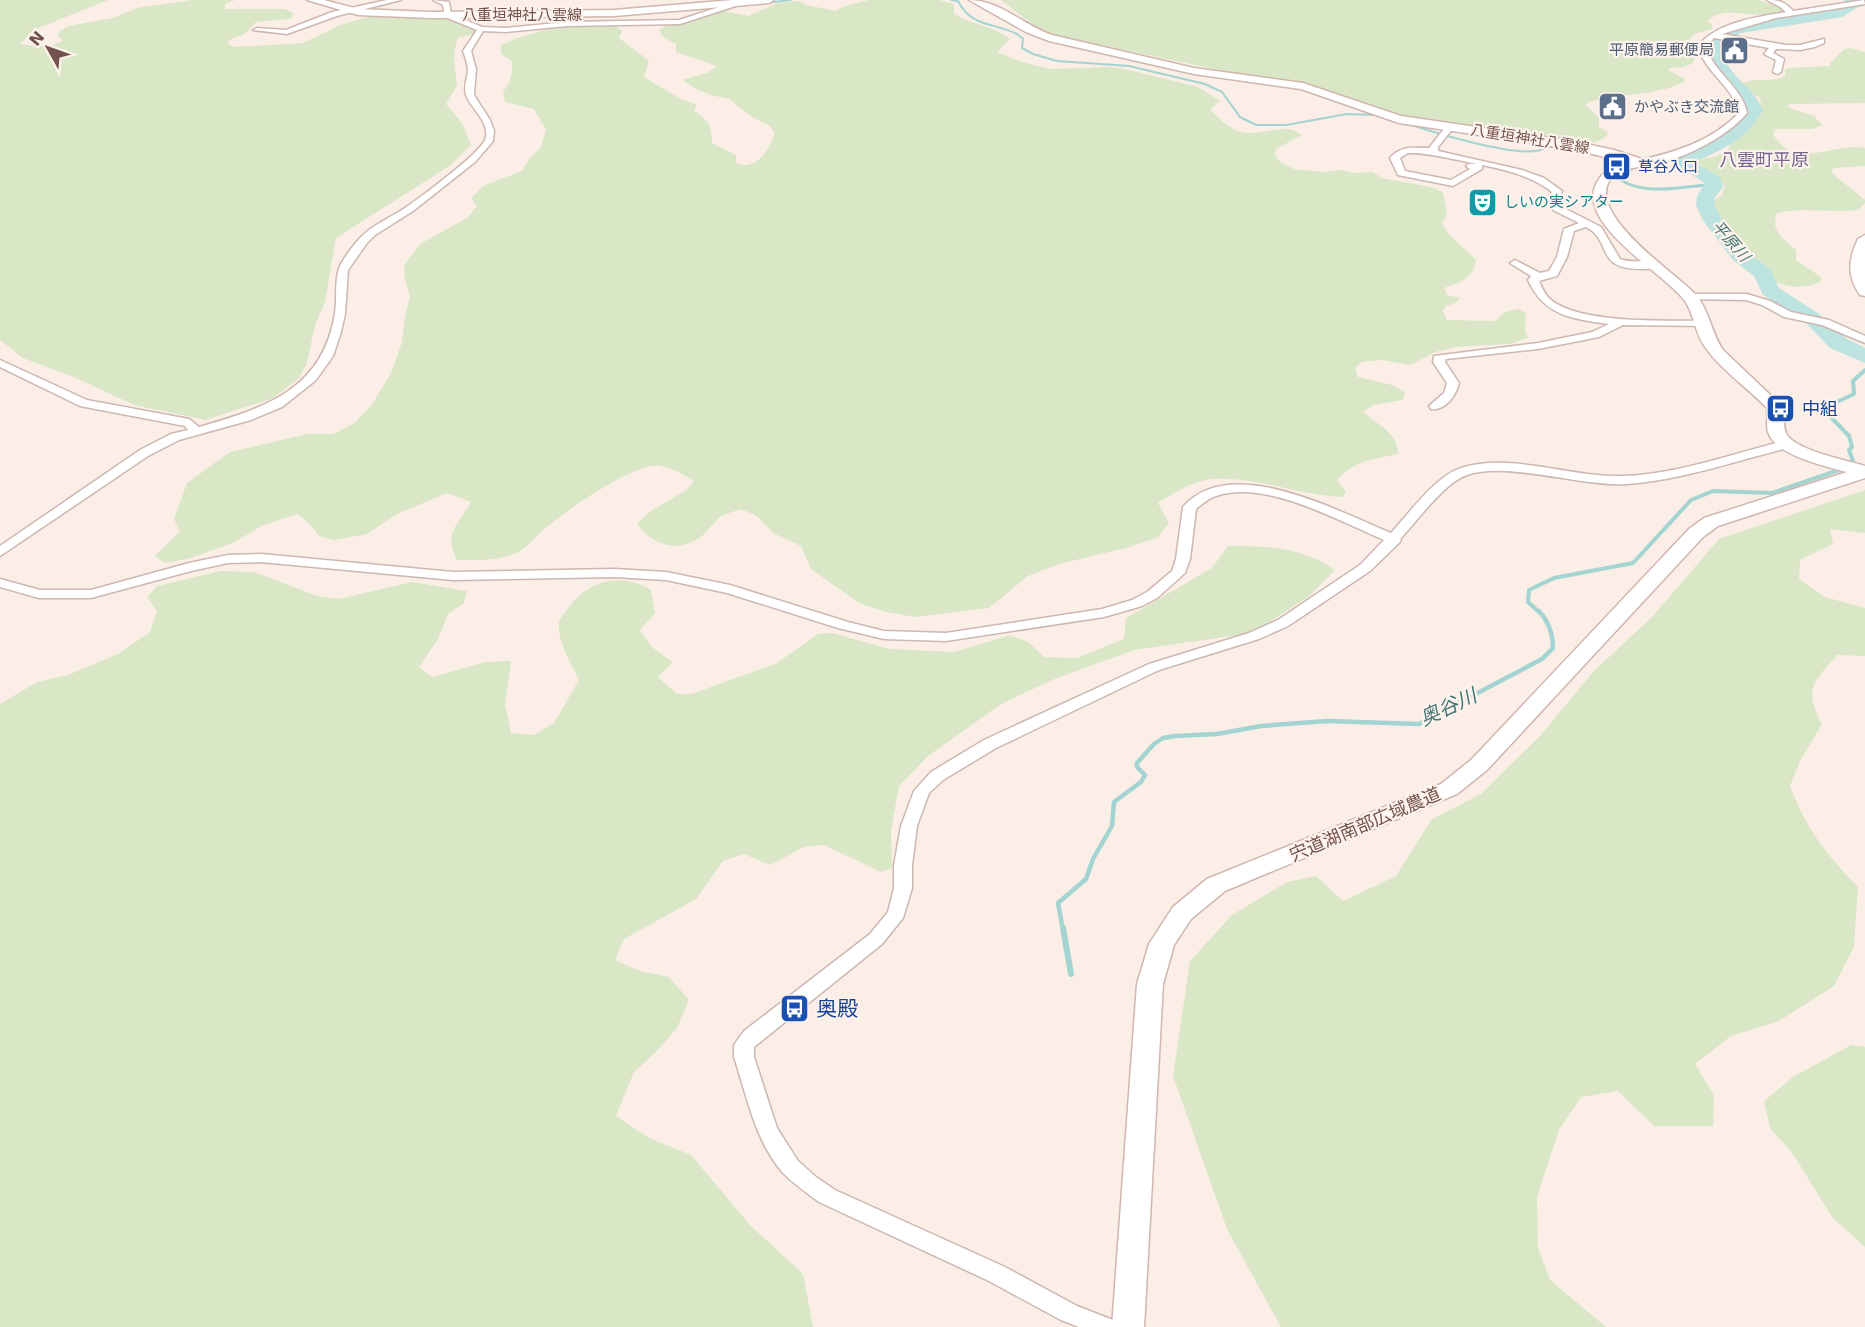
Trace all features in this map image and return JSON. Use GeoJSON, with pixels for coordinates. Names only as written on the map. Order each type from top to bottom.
{"type":"FeatureCollection","features":[{"type":"Feature","properties":{"kind":"main road","name":"八重垣神社八雲線"},"geometry":{"type":"LineString","coordinates":[[312,0],[348,11],[448,15],[583,14],[769,0]]}},
{"type":"Feature","properties":{"kind":"main road","name":"八重垣神社八雲線"},"geometry":{"type":"LineString","coordinates":[[974,0],[988,5],[1034,33],[1049,38],[1194,71],[1303,87],[1445,132],[1589,148],[1633,164]]}},
{"type":"Feature","properties":{"kind":"main road","name":"八重垣神社八雲線"},"geometry":{"type":"LineString","coordinates":[[1633,164],[1606,176],[1598,199],[1605,215],[1614,228],[1690,297],[1705,335],[1717,353],[1775,407],[1778,418],[1776,432],[1788,444]]}},
{"type":"Feature","properties":{"kind":"main road"},"geometry":{"type":"LineString","coordinates":[[1865,239],[1856,269],[1858,280],[1865,292]]}},
{"type":"Feature","properties":{"kind":"main road"},"geometry":{"type":"LineString","coordinates":[[1788,444],[1865,472]]}},
{"type":"Feature","properties":{"kind":"main road","name":"宍道湖南部広域農道"},"geometry":{"type":"LineString","coordinates":[[1128,1327],[1150,984],[1162,944],[1182,913],[1216,885],[1449,789],[1479,765],[1696,533],[1711,522],[1865,472]]}},
{"type":"Feature","properties":{"kind":"street"},"geometry":{"type":"LineString","coordinates":[[257,30],[287,32],[348,11],[397,0]]}},
{"type":"Feature","properties":{"kind":"street"},"geometry":{"type":"LineString","coordinates":[[437,0],[446,4],[448,15],[481,29],[498,30],[567,24],[680,22],[738,4]]}},
{"type":"Feature","properties":{"kind":"street"},"geometry":{"type":"LineString","coordinates":[[1771,0],[1783,5],[1792,15]]}},
{"type":"Feature","properties":{"kind":"street"},"geometry":{"type":"LineString","coordinates":[[1633,164],[1679,154],[1704,144],[1743,112],[1739,101],[1708,63],[1702,51],[1703,43],[1736,25],[1865,2]]}},
{"type":"Feature","properties":{"kind":"street"},"geometry":{"type":"LineString","coordinates":[[0,552],[144,453],[195,430],[247,417],[278,404],[312,378],[327,356],[335,332],[340,308],[343,270],[363,241],[371,232],[410,209],[472,160],[489,141],[488,125],[470,95],[469,87],[472,69],[467,51],[481,29]]}},
{"type":"Feature","properties":{"kind":"street"},"geometry":{"type":"LineString","coordinates":[[1715,35],[1774,46],[1813,47],[1821,41]]}},
{"type":"Feature","properties":{"kind":"street"},"geometry":{"type":"LineString","coordinates":[[1774,46],[1768,54],[1780,59],[1777,72]]}},
{"type":"Feature","properties":{"kind":"street"},"geometry":{"type":"LineString","coordinates":[[1432,150],[1445,132]]}},
{"type":"Feature","properties":{"kind":"street"},"geometry":{"type":"LineString","coordinates":[[1471,166],[1479,167],[1453,183],[1401,173],[1395,158],[1405,149],[1432,150],[1443,156],[1490,164],[1548,183],[1557,191],[1553,201],[1556,208],[1602,233],[1610,255],[1615,260],[1632,265],[1654,265]]}},
{"type":"Feature","properties":{"kind":"street"},"geometry":{"type":"LineString","coordinates":[[1588,224],[1569,229],[1563,257],[1555,271],[1549,275],[1538,276],[1533,280],[1534,285],[1547,301],[1558,309],[1585,318],[1621,322],[1701,324]]}},
{"type":"Feature","properties":{"kind":"street"},"geometry":{"type":"LineString","coordinates":[[1515,262],[1538,276]]}},
{"type":"Feature","properties":{"kind":"street"},"geometry":{"type":"LineString","coordinates":[[1690,297],[1747,297],[1766,303],[1788,315],[1814,320],[1865,340]]}},
{"type":"Feature","properties":{"kind":"street"},"geometry":{"type":"LineString","coordinates":[[1435,406],[1449,396],[1453,383],[1438,358],[1538,346],[1595,335],[1621,322]]}},
{"type":"Feature","properties":{"kind":"street"},"geometry":{"type":"LineString","coordinates":[[0,363],[84,403],[189,423],[195,430]]}},
{"type":"Feature","properties":{"kind":"street"},"geometry":{"type":"LineString","coordinates":[[1105,1327],[1069,1313],[997,1274],[828,1196],[791,1167],[779,1151],[767,1128],[744,1057],[744,1045],[751,1036],[876,939],[889,926],[897,914],[903,888],[903,865],[909,826],[922,791],[937,776],[990,744],[1154,667],[1254,636],[1283,622],[1365,568],[1395,539],[1450,478],[1472,469],[1502,468],[1577,478],[1626,480],[1788,444]]}},
{"type":"Feature","properties":{"kind":"street"},"geometry":{"type":"LineString","coordinates":[[0,583],[39,594],[91,594],[207,563],[261,558],[453,576],[614,573],[666,576],[730,589],[843,625],[884,634],[946,637],[1104,614],[1144,599],[1178,573],[1185,545],[1190,507],[1195,501],[1218,490],[1243,487],[1269,490],[1395,539]]}},
{"type":"Feature","properties":{"kind":"green space"},"geometry":{"type":"Polygon","coordinates":[[[0,0],[108,0],[31,31],[21,44],[37,46],[49,46],[64,40],[58,37],[59,32],[68,26],[113,18],[137,8],[192,0],[235,0],[225,4],[225,9],[285,9],[293,13],[289,19],[256,22],[245,34],[229,40],[228,44],[235,47],[303,43],[340,25],[371,16],[452,19],[476,28],[474,34],[458,38],[454,56],[457,86],[446,104],[462,123],[471,145],[451,165],[336,238],[325,302],[315,325],[307,363],[299,378],[273,398],[206,420],[134,405],[76,378],[23,358],[0,340],[0,0]]]}},
{"type":"Feature","properties":{"kind":"green space"},"geometry":{"type":"Polygon","coordinates":[[[869,0],[939,0],[954,4],[954,14],[997,31],[1010,39],[997,52],[1022,62],[1050,69],[1107,67],[1125,69],[1198,87],[1220,101],[1210,109],[1224,123],[1236,130],[1257,133],[1287,129],[1302,135],[1276,149],[1275,154],[1279,161],[1294,169],[1322,172],[1341,170],[1354,173],[1373,172],[1382,178],[1430,187],[1443,192],[1447,214],[1442,223],[1452,238],[1476,260],[1469,276],[1461,282],[1444,288],[1447,295],[1460,298],[1456,303],[1446,306],[1443,311],[1447,320],[1495,321],[1505,312],[1519,309],[1526,314],[1525,331],[1528,338],[1509,344],[1456,347],[1435,352],[1410,365],[1382,360],[1362,362],[1355,368],[1358,377],[1392,385],[1405,392],[1403,400],[1374,405],[1363,412],[1391,435],[1395,440],[1398,454],[1364,462],[1343,474],[1337,480],[1346,492],[1343,497],[1246,480],[1213,479],[1199,482],[1158,503],[1169,523],[1158,537],[1130,547],[1059,564],[1028,576],[989,608],[915,617],[886,612],[859,603],[811,569],[801,546],[773,533],[757,516],[741,509],[721,516],[694,541],[676,546],[659,542],[643,532],[637,524],[651,511],[688,489],[694,481],[660,466],[648,467],[617,480],[554,521],[524,549],[487,560],[457,560],[451,542],[452,536],[471,502],[447,493],[395,515],[367,534],[334,540],[319,536],[309,523],[297,514],[261,526],[235,542],[191,558],[165,563],[155,556],[180,531],[174,519],[187,483],[230,452],[307,434],[333,434],[355,423],[373,403],[392,371],[402,342],[410,296],[405,280],[404,265],[420,244],[467,218],[477,206],[471,198],[483,186],[522,171],[541,147],[546,130],[534,109],[505,102],[503,92],[511,77],[512,61],[501,54],[501,45],[527,35],[562,26],[597,23],[612,25],[622,31],[619,38],[649,61],[644,77],[679,98],[697,105],[694,111],[709,124],[712,143],[736,155],[736,163],[743,165],[756,162],[766,152],[775,133],[769,125],[752,117],[729,99],[694,88],[683,80],[709,72],[717,66],[676,52],[676,44],[664,38],[659,30],[666,25],[687,23],[723,11],[748,16],[778,3],[800,1],[806,5],[836,11],[845,6],[869,0]]]}},
{"type":"Feature","properties":{"kind":"green space"},"geometry":{"type":"Polygon","coordinates":[[[1001,0],[1759,0],[1782,8],[1781,12],[1767,15],[1726,13],[1713,17],[1707,22],[1712,24],[1712,29],[1694,34],[1688,41],[1677,41],[1691,47],[1695,57],[1693,63],[1668,70],[1686,80],[1662,90],[1592,101],[1586,105],[1599,118],[1599,127],[1608,132],[1607,136],[1596,142],[1574,143],[1403,117],[1302,83],[1224,71],[1066,38],[1041,31],[1001,0]]]}},
{"type":"Feature","properties":{"kind":"green space"},"geometry":{"type":"Polygon","coordinates":[[[1851,48],[1865,52],[1865,103],[1790,104],[1787,107],[1814,116],[1822,125],[1813,129],[1776,129],[1773,134],[1782,145],[1803,154],[1852,147],[1865,148],[1865,166],[1831,170],[1865,200],[1865,203],[1858,210],[1797,210],[1777,213],[1775,225],[1777,230],[1782,238],[1796,250],[1796,260],[1821,277],[1821,281],[1816,284],[1793,286],[1781,284],[1773,281],[1760,266],[1717,236],[1703,221],[1698,211],[1722,195],[1725,186],[1714,179],[1674,166],[1674,160],[1709,158],[1728,152],[1736,137],[1759,116],[1761,108],[1760,98],[1743,89],[1742,84],[1753,80],[1780,78],[1785,76],[1785,70],[1788,68],[1830,66],[1830,63],[1844,49],[1851,48]]]}},
{"type":"Feature","properties":{"kind":"green space"},"geometry":{"type":"Polygon","coordinates":[[[1865,490],[1865,533],[1830,529],[1833,544],[1800,560],[1799,579],[1825,597],[1865,608],[1865,656],[1837,655],[1817,680],[1812,694],[1816,712],[1822,724],[1800,761],[1790,786],[1803,816],[1818,840],[1858,887],[1854,947],[1834,986],[1779,1021],[1731,1036],[1695,1064],[1714,1095],[1713,1126],[1654,1126],[1618,1091],[1581,1097],[1559,1130],[1537,1197],[1538,1248],[1550,1280],[1606,1327],[1281,1327],[1227,1229],[1173,1076],[1190,961],[1232,915],[1287,882],[1316,876],[1343,901],[1396,876],[1432,819],[1481,794],[1540,736],[1593,672],[1652,617],[1719,539],[1865,490]]]}},
{"type":"Feature","properties":{"kind":"green space"},"geometry":{"type":"Polygon","coordinates":[[[1228,546],[1284,549],[1323,562],[1335,570],[1308,597],[1252,633],[1134,650],[1052,680],[1001,704],[928,756],[899,786],[891,831],[892,868],[881,872],[824,845],[804,847],[770,865],[744,854],[723,861],[696,899],[624,939],[615,960],[640,971],[669,977],[689,1000],[677,1028],[634,1072],[616,1116],[649,1138],[691,1155],[750,1225],[803,1274],[813,1327],[0,1327],[0,704],[37,682],[68,675],[118,654],[150,632],[157,611],[147,597],[157,586],[221,571],[254,572],[317,596],[339,599],[412,582],[467,591],[464,603],[448,614],[438,639],[419,667],[432,677],[486,662],[511,661],[505,704],[511,733],[534,735],[554,723],[579,680],[562,644],[559,622],[569,607],[586,590],[606,582],[628,581],[651,590],[655,613],[640,630],[653,648],[673,662],[658,677],[677,694],[692,694],[777,663],[818,634],[832,633],[890,649],[954,652],[1010,635],[1028,642],[1044,657],[1077,658],[1124,639],[1126,618],[1212,568],[1228,546]]]}},
{"type":"Feature","properties":{"kind":"green space"},"geometry":{"type":"Polygon","coordinates":[[[1851,1045],[1865,1047],[1865,1247],[1832,1217],[1793,1154],[1770,1128],[1764,1101],[1793,1077],[1851,1045]]]}},
{"type":"Feature","properties":{"kind":"waterway"},"geometry":{"type":"LineString","coordinates":[[765,3],[791,0]]}},
{"type":"Feature","properties":{"kind":"waterway"},"geometry":{"type":"LineString","coordinates":[[951,0],[958,1],[964,10],[976,20],[1017,34],[1023,39],[1022,48],[1033,54],[1057,61],[1129,66],[1205,84],[1222,92],[1240,117],[1256,125],[1286,125],[1347,114],[1377,115]]}},
{"type":"Feature","properties":{"kind":"waterway","name":"平原川"},"geometry":{"type":"LineString","coordinates":[[1851,0],[1853,6],[1837,14],[1737,29],[1715,41],[1714,52],[1717,61],[1746,94],[1755,110],[1749,122],[1711,149],[1685,159],[1683,164],[1714,181],[1714,187],[1706,196],[1705,205],[1714,223],[1740,256],[1763,273],[1770,291],[1812,318],[1838,343],[1865,356]]}},
{"type":"Feature","properties":{"kind":"waterway"},"geometry":{"type":"LineString","coordinates":[[556,16],[601,16]]}},
{"type":"Feature","properties":{"kind":"waterway"},"geometry":{"type":"LineString","coordinates":[[1406,123],[1501,149],[1536,151],[1546,147],[1560,147]]}},
{"type":"Feature","properties":{"kind":"waterway"},"geometry":{"type":"LineString","coordinates":[[1628,165],[1632,169],[1619,178],[1639,187],[1665,189],[1715,184]]}},
{"type":"Feature","properties":{"kind":"waterway","name":"奥谷川"},"geometry":{"type":"LineString","coordinates":[[1854,464],[1849,450],[1852,447],[1849,436],[1826,412],[1828,406],[1854,394],[1853,381],[1865,370]]}},
{"type":"Feature","properties":{"kind":"waterway","name":"奥谷川"},"geometry":{"type":"LineString","coordinates":[[1540,613],[1528,602],[1529,590],[1554,578],[1633,563],[1691,500],[1713,491],[1772,493],[1842,469]]}},
{"type":"Feature","properties":{"kind":"waterway","name":"奥谷川"},"geometry":{"type":"LineString","coordinates":[[1063,930],[1058,903],[1086,879],[1093,859],[1112,826],[1114,802],[1141,782],[1145,775],[1137,767],[1137,763],[1154,744],[1163,738],[1175,736],[1217,734],[1261,726],[1327,721],[1419,724],[1542,659],[1553,648],[1553,643],[1548,624],[1539,611]]}},
{"type":"Feature","properties":{"kind":"waterway","name":"奥谷川"},"geometry":{"type":"LineString","coordinates":[[1063,928],[1071,974]]}},
{"type":"Feature","properties":{"kind":"place","name":"平原簡易郵便局"},"geometry":{"type":"Point","coordinates":[1735,50]}},
{"type":"Feature","properties":{"kind":"place","name":"かやぶき交流館"},"geometry":{"type":"Point","coordinates":[1613,107]}},
{"type":"Feature","properties":{"kind":"place","name":"草谷入口"},"geometry":{"type":"Point","coordinates":[1617,167]}},
{"type":"Feature","properties":{"kind":"place","name":"しいの実シアター"},"geometry":{"type":"Point","coordinates":[1483,202]}},
{"type":"Feature","properties":{"kind":"place","name":"中組"},"geometry":{"type":"Point","coordinates":[1781,408]}},
{"type":"Feature","properties":{"kind":"place","name":"奥殿"},"geometry":{"type":"Point","coordinates":[795,1009]}},
{"type":"Feature","properties":{"kind":"district","name":"八雲町平原"},"geometry":{"type":"Point","coordinates":[1764,159]}}]}
